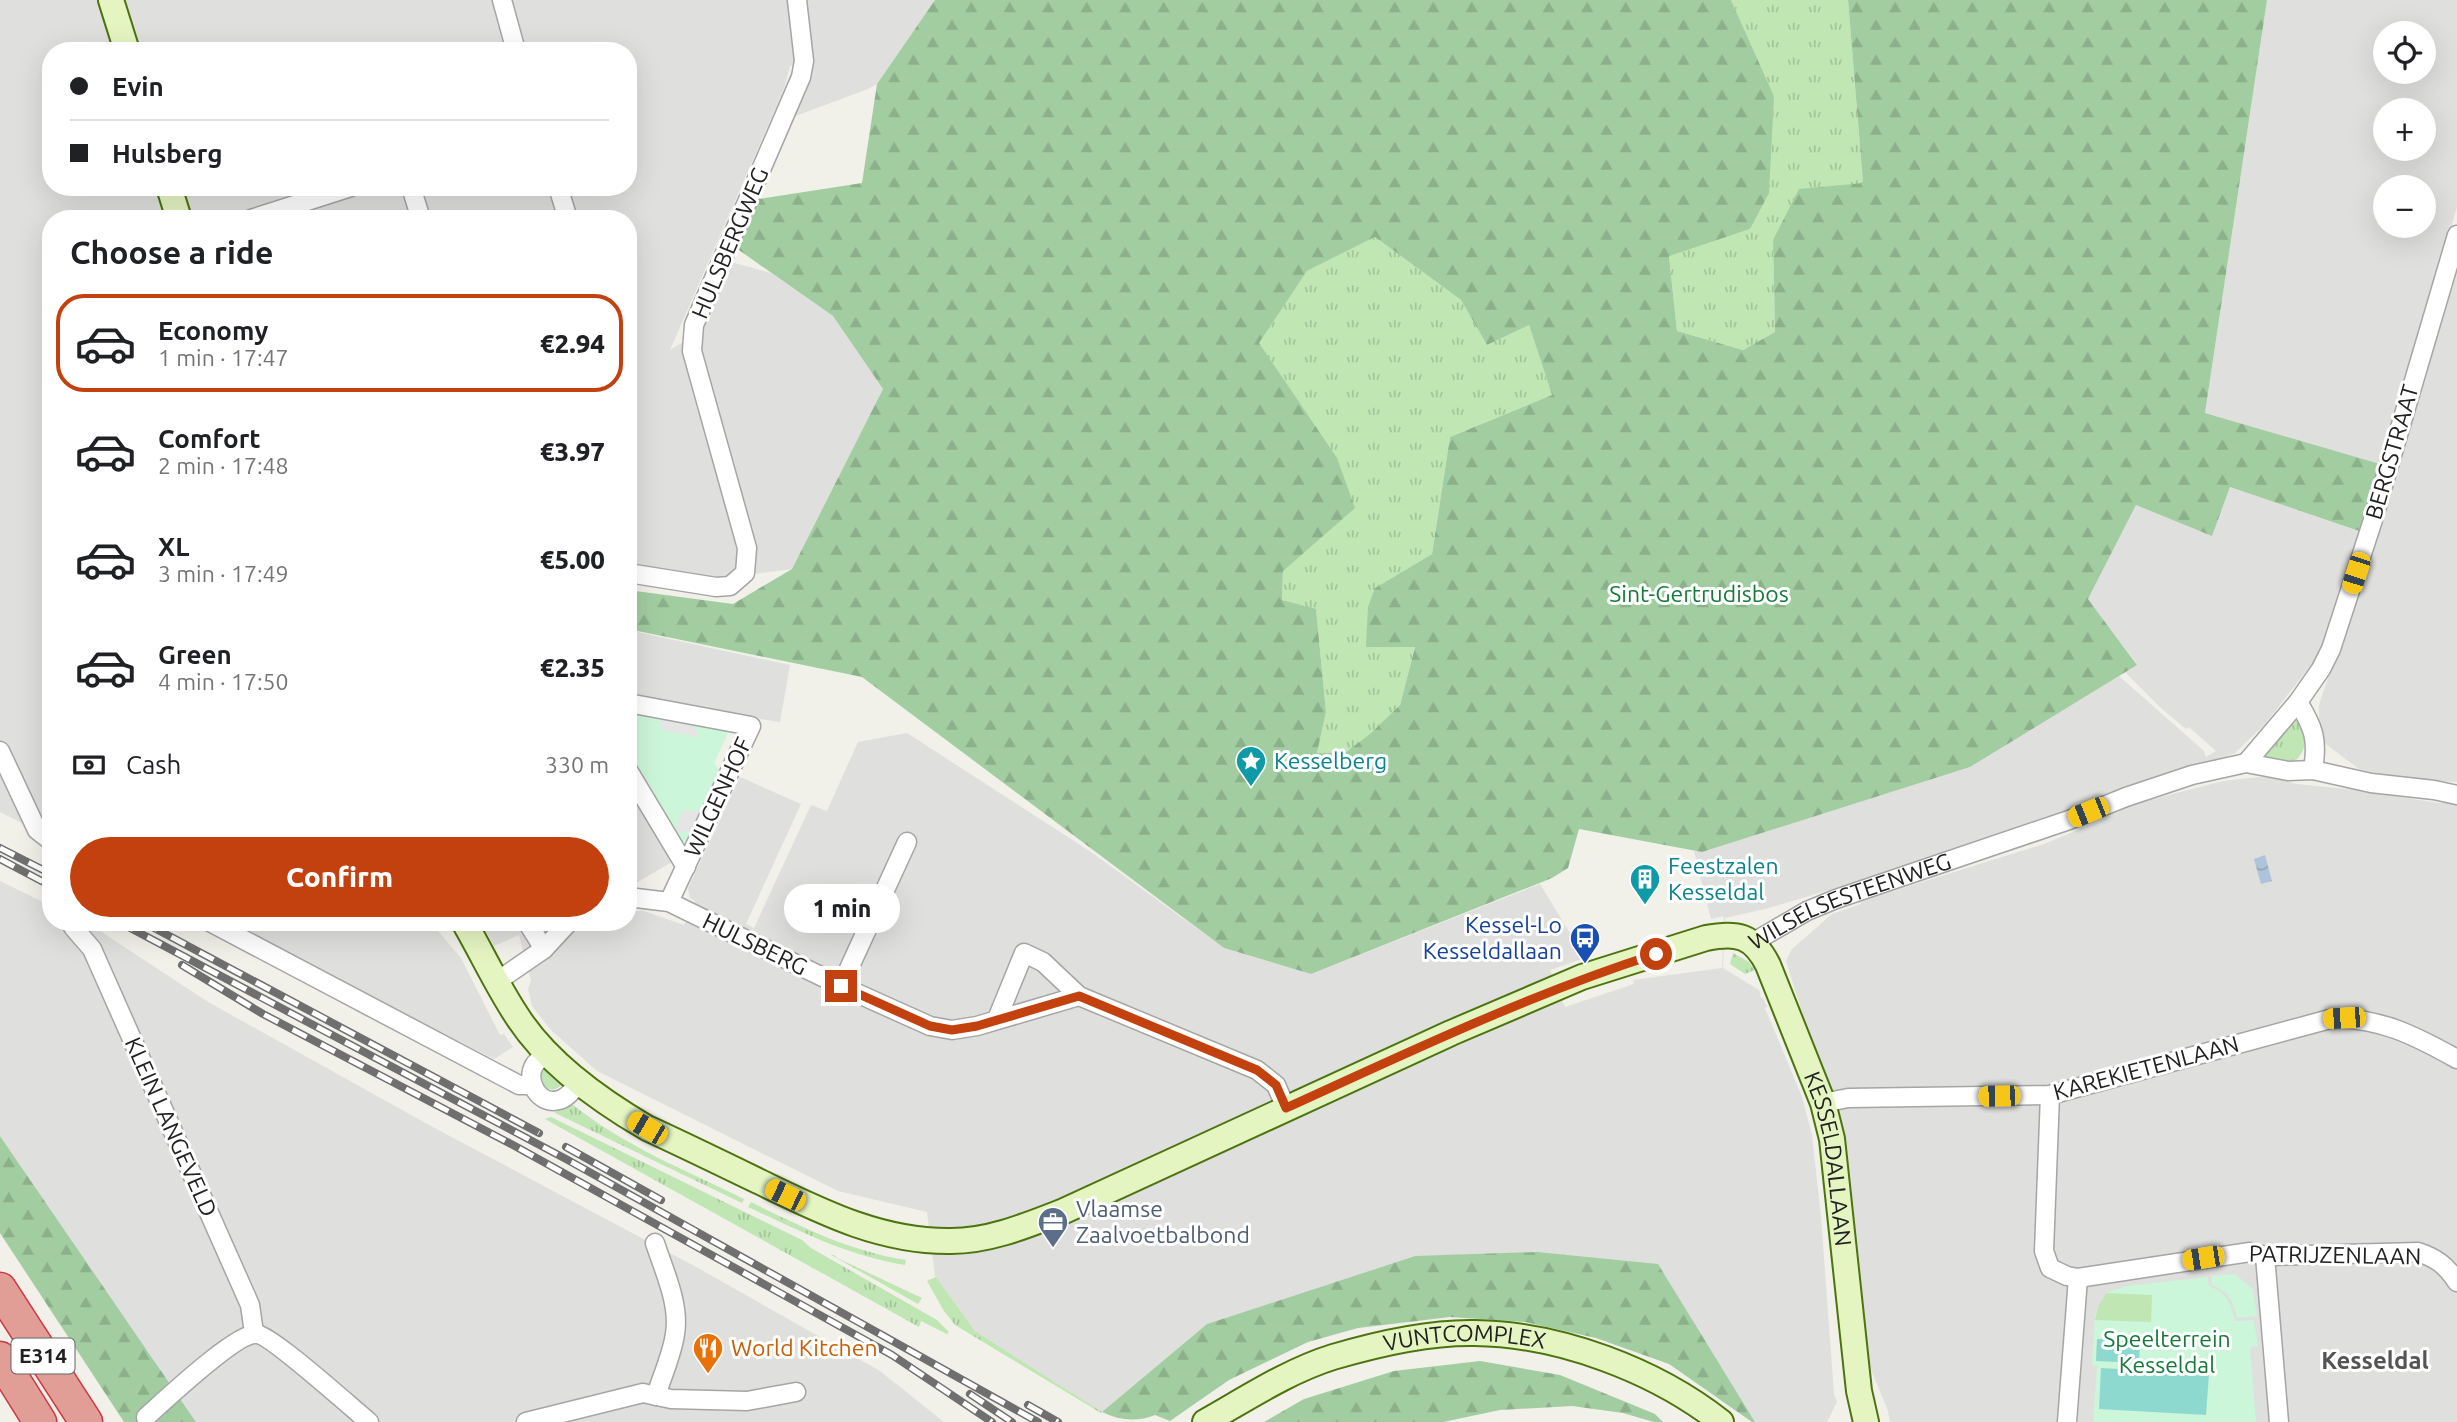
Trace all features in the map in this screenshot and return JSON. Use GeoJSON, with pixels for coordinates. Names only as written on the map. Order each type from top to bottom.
{"type":"FeatureCollection","features":[{"type":"Feature","properties":{"kind":"highway","name":"E314"},"geometry":{"type":"LineString","coordinates":[[0,1289],[86,1422]]}},
{"type":"Feature","properties":{"kind":"highway","name":"E314"},"geometry":{"type":"LineString","coordinates":[[0,1359],[40,1422]]}},
{"type":"Feature","properties":{"kind":"street"},"geometry":{"type":"LineString","coordinates":[[111,0],[124,42]]}},
{"type":"Feature","properties":{"kind":"street"},"geometry":{"type":"LineString","coordinates":[[502,0],[514,42]]}},
{"type":"Feature","properties":{"kind":"street","name":"HULSBERGWEG"},"geometry":{"type":"LineString","coordinates":[[637,574],[716,587],[730,586],[745,573],[747,548],[692,351],[694,325],[801,78],[804,61],[797,0]]}},
{"type":"Feature","properties":{"kind":"street"},"geometry":{"type":"LineString","coordinates":[[279,210],[323,196]]}},
{"type":"Feature","properties":{"kind":"street","name":"BERGSTRAAT"},"geometry":{"type":"LineString","coordinates":[[2298,702],[2321,669],[2338,629],[2457,235]]}},
{"type":"Feature","properties":{"kind":"street"},"geometry":{"type":"LineString","coordinates":[[2246,763],[2298,702],[2308,718],[2317,747],[2313,770]]}},
{"type":"Feature","properties":{"kind":"street","name":"WILGENHOF"},"geometry":{"type":"LineString","coordinates":[[637,705],[751,726],[669,902]]}},
{"type":"Feature","properties":{"kind":"street"},"geometry":{"type":"LineString","coordinates":[[0,751],[34,825],[42,833]]}},
{"type":"Feature","properties":{"kind":"street","name":"WILSELSESTEENWEG"},"geometry":{"type":"LineString","coordinates":[[469,931],[517,1018],[547,1052],[580,1082],[622,1113],[647,1128],[817,1210],[884,1234],[952,1241],[1011,1232],[1064,1211],[1451,1033],[1582,977],[1723,934],[1739,936],[1752,943],[1807,911],[1836,899],[2070,820],[2126,797],[2192,775],[2246,763],[2288,771],[2313,770],[2371,783],[2457,795]]}},
{"type":"Feature","properties":{"kind":"street","name":"WILGENHOF"},"geometry":{"type":"LineString","coordinates":[[637,785],[686,867]]}},
{"type":"Feature","properties":{"kind":"street"},"geometry":{"type":"LineString","coordinates":[[841,986],[907,842]]}},
{"type":"Feature","properties":{"kind":"street","name":"HULSBERG"},"geometry":{"type":"LineString","coordinates":[[637,898],[669,902],[930,1026],[952,1030],[977,1026],[1079,996]]}},
{"type":"Feature","properties":{"kind":"street","name":"KLEIN LANGEVELD"},"geometry":{"type":"LineString","coordinates":[[76,931],[92,949],[250,1305],[254,1333]]}},
{"type":"Feature","properties":{"kind":"street"},"geometry":{"type":"LineString","coordinates":[[227,931],[519,1085],[533,1086]]}},
{"type":"Feature","properties":{"kind":"street"},"geometry":{"type":"LineString","coordinates":[[533,931],[544,949]]}},
{"type":"Feature","properties":{"kind":"street"},"geometry":{"type":"LineString","coordinates":[[496,982],[544,949],[561,931]]}},
{"type":"Feature","properties":{"kind":"street","name":"KESSELDALLAAN"},"geometry":{"type":"LineString","coordinates":[[1752,943],[1759,949],[1768,965],[1823,1103],[1832,1139],[1859,1391],[1867,1422]]}},
{"type":"Feature","properties":{"kind":"street"},"geometry":{"type":"LineString","coordinates":[[997,1019],[1024,953],[1043,962],[1079,996],[1257,1070],[1276,1085],[1286,1108]]}},
{"type":"Feature","properties":{"kind":"street","name":"KAREKIETENLAAN"},"geometry":{"type":"LineString","coordinates":[[1823,1103],[1848,1098],[2050,1095],[2330,1019],[2367,1019],[2415,1036],[2457,1059]]}},
{"type":"Feature","properties":{"kind":"street"},"geometry":{"type":"LineString","coordinates":[[547,1052],[531,1073],[533,1086],[544,1099],[559,1100],[567,1096],[580,1082]]}},
{"type":"Feature","properties":{"kind":"street"},"geometry":{"type":"LineString","coordinates":[[2050,1095],[2045,1251],[2050,1268],[2078,1278],[2067,1422]]}},
{"type":"Feature","properties":{"kind":"street"},"geometry":{"type":"LineString","coordinates":[[655,1243],[673,1298],[676,1319],[673,1346],[656,1396]]}},
{"type":"Feature","properties":{"kind":"street","name":"PATRIJZENLAAN"},"geometry":{"type":"LineString","coordinates":[[2078,1278],[2250,1252],[2265,1256],[2418,1252],[2436,1258],[2457,1282]]}},
{"type":"Feature","properties":{"kind":"street"},"geometry":{"type":"LineString","coordinates":[[2265,1256],[2279,1422]]}},
{"type":"Feature","properties":{"kind":"street"},"geometry":{"type":"LineString","coordinates":[[146,1417],[201,1368],[244,1337],[254,1333],[272,1342],[369,1422]]}},
{"type":"Feature","properties":{"kind":"street","name":"VUNTCOMPLEX"},"geometry":{"type":"LineString","coordinates":[[1205,1422],[1281,1379],[1333,1357],[1401,1340],[1475,1333],[1532,1339],[1589,1352],[1675,1390],[1721,1422]]}},
{"type":"Feature","properties":{"kind":"street","name":"VUNTCOMPLEX"},"geometry":{"type":"LineString","coordinates":[[1229,1422],[1298,1384],[1336,1368],[1426,1348],[1481,1346],[1537,1352],[1621,1377],[1660,1396],[1700,1422]]}},
{"type":"Feature","properties":{"kind":"street","name":"KESSELDALLAAN"},"geometry":{"type":"LineString","coordinates":[[1853,1422],[1859,1391]]}},
{"type":"Feature","properties":{"kind":"street"},"geometry":{"type":"LineString","coordinates":[[526,1422],[643,1393],[747,1401],[796,1392]]}},
{"type":"Feature","properties":{"kind":"shaded area"},"geometry":{"type":"Polygon","coordinates":[[[0,0],[935,0],[877,84],[868,89],[790,118],[806,57],[790,66],[784,89],[670,350],[698,333],[727,261],[771,273],[833,316],[883,389],[792,569],[705,580],[637,568],[637,210],[42,210],[42,833],[0,812],[0,0]]]}},
{"type":"Feature","properties":{"kind":"shaded area"},"geometry":{"type":"Polygon","coordinates":[[[2267,0],[2457,0],[2457,207],[2380,464],[2205,413],[2267,0]]]}},
{"type":"Feature","properties":{"kind":"shaded area"},"geometry":{"type":"Polygon","coordinates":[[[2457,256],[2457,782],[2397,780],[2359,769],[2319,739],[2319,705],[2371,547],[2457,256]]]}},
{"type":"Feature","properties":{"kind":"shaded area"},"geometry":{"type":"Polygon","coordinates":[[[2230,487],[2362,532],[2322,651],[2265,724],[2235,753],[1990,842],[1765,909],[1725,918],[1723,968],[1759,990],[1802,1097],[1812,1135],[1834,1394],[1837,1402],[1827,1422],[1755,1422],[1657,1264],[1415,1256],[1207,1324],[1102,1412],[975,1331],[935,1276],[927,1212],[838,1191],[597,1071],[551,1030],[532,1006],[528,989],[531,981],[519,935],[494,946],[486,931],[637,931],[637,911],[684,925],[695,901],[690,898],[688,888],[740,777],[801,804],[746,924],[754,928],[811,805],[827,811],[858,742],[907,733],[1091,852],[1224,948],[1311,974],[1540,884],[1585,958],[1550,970],[1565,1007],[1634,984],[1633,980],[1722,968],[1724,918],[1711,919],[1694,851],[1702,852],[1970,767],[2119,676],[2204,751],[2206,757],[2216,751],[2189,727],[2186,729],[2162,709],[2125,672],[2137,664],[2088,599],[2136,505],[2212,535],[2230,487]]]}},
{"type":"Feature","properties":{"kind":"shaded area"},"geometry":{"type":"Polygon","coordinates":[[[637,632],[790,665],[780,722],[637,700],[637,632]]]}},
{"type":"Feature","properties":{"kind":"shaded area"},"geometry":{"type":"Polygon","coordinates":[[[656,708],[689,714],[699,737],[662,730],[656,708]]]}},
{"type":"Feature","properties":{"kind":"shaded area"},"geometry":{"type":"Polygon","coordinates":[[[2260,777],[2438,803],[2457,803],[2457,1422],[1890,1422],[1869,1365],[1834,1114],[1786,961],[1792,949],[1832,914],[1871,898],[2044,844],[2134,804],[2223,781],[2260,777]]]}},
{"type":"Feature","properties":{"kind":"shaded area"},"geometry":{"type":"Polygon","coordinates":[[[637,797],[671,856],[672,862],[637,882],[637,797]]]}},
{"type":"Feature","properties":{"kind":"shaded area"},"geometry":{"type":"Polygon","coordinates":[[[682,811],[712,811],[701,833],[675,831],[682,811]]]}},
{"type":"Feature","properties":{"kind":"shaded area"},"geometry":{"type":"Polygon","coordinates":[[[0,881],[42,902],[42,931],[100,931],[208,1002],[429,1125],[698,1268],[880,1371],[944,1422],[196,1422],[0,1136],[0,881]]]}},
{"type":"Feature","properties":{"kind":"shaded area"},"geometry":{"type":"Polygon","coordinates":[[[238,931],[438,931],[461,958],[500,1035],[504,1034],[513,1047],[494,1059],[238,931]]]}},
{"type":"Feature","properties":{"kind":"shaded area"},"geometry":{"type":"Polygon","coordinates":[[[2097,1339],[2140,1341],[2139,1363],[2096,1361],[2097,1339]]]}},
{"type":"Feature","properties":{"kind":"shaded area"},"geometry":{"type":"Polygon","coordinates":[[[2101,1368],[2209,1374],[2206,1415],[2099,1409],[2101,1368]]]}},
{"type":"Feature","properties":{"kind":"green space","name":"Sint-Gertrudisbos"},"geometry":{"type":"Polygon","coordinates":[[[935,0],[1731,0],[1774,96],[1769,193],[1750,229],[1669,256],[1677,331],[1743,350],[1775,332],[1773,240],[1799,189],[1863,183],[1848,0],[2267,0],[2205,413],[2380,464],[2362,532],[2230,487],[2212,536],[2136,505],[2088,599],[2137,665],[1970,767],[1702,852],[1579,829],[1568,868],[1552,878],[1311,974],[1224,948],[862,677],[637,631],[637,591],[733,604],[792,569],[883,389],[833,316],[736,248],[753,200],[862,183],[877,84],[935,0]],[[1375,237],[1307,271],[1259,343],[1337,458],[1355,508],[1283,571],[1282,600],[1316,609],[1326,712],[1317,753],[1346,752],[1400,705],[1415,647],[1366,647],[1368,607],[1375,588],[1432,554],[1450,437],[1552,395],[1529,325],[1487,345],[1461,300],[1375,237]]]}},
{"type":"Feature","properties":{"kind":"green space"},"geometry":{"type":"Polygon","coordinates":[[[1731,0],[1848,0],[1863,183],[1773,240],[1775,332],[1743,350],[1677,331],[1669,255],[1750,229],[1774,96],[1731,0]]]}},
{"type":"Feature","properties":{"kind":"green space","name":"Kesselberg"},"geometry":{"type":"Polygon","coordinates":[[[1375,237],[1461,300],[1487,345],[1529,325],[1552,395],[1450,437],[1432,554],[1375,588],[1415,646],[1400,705],[1346,752],[1317,753],[1326,712],[1316,610],[1282,600],[1283,571],[1258,343],[1307,271],[1375,237]]]}},
{"type":"Feature","properties":{"kind":"green space"},"geometry":{"type":"Polygon","coordinates":[[[637,711],[728,728],[714,763],[720,771],[719,776],[686,841],[679,842],[637,784],[637,711]]]}},
{"type":"Feature","properties":{"kind":"green space"},"geometry":{"type":"Polygon","coordinates":[[[2299,713],[2305,735],[2301,755],[2289,765],[2261,761],[2299,713]]]}},
{"type":"Feature","properties":{"kind":"green space"},"geometry":{"type":"Polygon","coordinates":[[[1733,953],[1749,962],[1755,970],[1745,974],[1730,964],[1733,953]]]}},
{"type":"Feature","properties":{"kind":"green space"},"geometry":{"type":"Polygon","coordinates":[[[544,1069],[562,1084],[559,1087],[549,1089],[539,1079],[544,1069]]]}},
{"type":"Feature","properties":{"kind":"green space"},"geometry":{"type":"Polygon","coordinates":[[[572,1104],[634,1145],[744,1199],[742,1203],[555,1113],[556,1110],[572,1104]]]}},
{"type":"Feature","properties":{"kind":"green space"},"geometry":{"type":"Polygon","coordinates":[[[551,1117],[802,1240],[811,1248],[937,1320],[949,1332],[947,1334],[921,1321],[919,1327],[545,1119],[551,1117]]]}},
{"type":"Feature","properties":{"kind":"green space"},"geometry":{"type":"Polygon","coordinates":[[[0,1136],[196,1422],[124,1422],[0,1233],[0,1136]]]}},
{"type":"Feature","properties":{"kind":"green space"},"geometry":{"type":"Polygon","coordinates":[[[751,1202],[845,1244],[906,1260],[905,1265],[864,1256],[825,1242],[748,1207],[751,1202]]]}},
{"type":"Feature","properties":{"kind":"green space"},"geometry":{"type":"Polygon","coordinates":[[[1537,1252],[1658,1264],[1755,1422],[1669,1364],[1596,1338],[1525,1322],[1450,1317],[1358,1328],[1308,1342],[1229,1380],[1170,1421],[1155,1415],[1129,1420],[1102,1412],[1207,1324],[1415,1256],[1537,1252]]]}},
{"type":"Feature","properties":{"kind":"green space"},"geometry":{"type":"Polygon","coordinates":[[[831,1255],[834,1255],[922,1298],[918,1304],[831,1255]]]}},
{"type":"Feature","properties":{"kind":"green space"},"geometry":{"type":"Polygon","coordinates":[[[2235,1274],[2253,1289],[2257,1316],[2237,1318],[2234,1307],[2223,1290],[2212,1285],[2211,1276],[2235,1274]]]}},
{"type":"Feature","properties":{"kind":"green space"},"geometry":{"type":"Polygon","coordinates":[[[936,1277],[975,1331],[1102,1412],[955,1325],[927,1281],[936,1277]]]}},
{"type":"Feature","properties":{"kind":"green space","name":"Speelterrein Kesseldal"},"geometry":{"type":"Polygon","coordinates":[[[2208,1277],[2209,1286],[2227,1299],[2235,1321],[2254,1320],[2258,1346],[2250,1347],[2256,1422],[2093,1422],[2097,1366],[2092,1365],[2095,1315],[2106,1293],[2127,1286],[2208,1277]]]}},
{"type":"Feature","properties":{"kind":"green space"},"geometry":{"type":"Polygon","coordinates":[[[2106,1293],[2152,1295],[2151,1322],[2095,1320],[2098,1307],[2106,1293]]]}},
{"type":"Feature","properties":{"kind":"green space"},"geometry":{"type":"Polygon","coordinates":[[[1480,1361],[1560,1375],[1655,1414],[1663,1422],[1572,1406],[1500,1410],[1443,1422],[1264,1422],[1304,1399],[1394,1371],[1480,1361]]]}},
{"type":"Feature","properties":{"kind":"water"},"geometry":{"type":"Polygon","coordinates":[[[2265,855],[2272,881],[2261,884],[2254,859],[2265,855]]]}},
{"type":"Feature","properties":{"kind":"railway"},"geometry":{"type":"LineString","coordinates":[[0,848],[42,869]]}},
{"type":"Feature","properties":{"kind":"railway"},"geometry":{"type":"LineString","coordinates":[[0,859],[42,881]]}},
{"type":"Feature","properties":{"kind":"railway"},"geometry":{"type":"LineString","coordinates":[[136,931],[566,1159],[1038,1422]]}},
{"type":"Feature","properties":{"kind":"railway"},"geometry":{"type":"LineString","coordinates":[[160,931],[539,1133]]}},
{"type":"Feature","properties":{"kind":"railway"},"geometry":{"type":"LineString","coordinates":[[182,965],[263,1014],[513,1145],[892,1355],[992,1422]]}},
{"type":"Feature","properties":{"kind":"railway"},"geometry":{"type":"LineString","coordinates":[[566,1147],[661,1200]]}},
{"type":"Feature","properties":{"kind":"railway"},"geometry":{"type":"LineString","coordinates":[[970,1394],[1012,1422]]}},
{"type":"Feature","properties":{"kind":"railway"},"geometry":{"type":"LineString","coordinates":[[1028,1405],[1058,1422]]}},
{"type":"Feature","properties":{"kind":"place","name":"Kesselberg"},"geometry":{"type":"Point","coordinates":[1251,788]}},
{"type":"Feature","properties":{"kind":"place","name":"Feestzalen Kesseldal"},"geometry":{"type":"Point","coordinates":[1645,906]}},
{"type":"Feature","properties":{"kind":"place","name":"Kessel-Lo Kesseldallaan"},"geometry":{"type":"Point","coordinates":[1585,965]}},
{"type":"Feature","properties":{"kind":"place","name":"Vlaamse Zaalvoetbalbond"},"geometry":{"type":"Point","coordinates":[1053,1249]}},
{"type":"Feature","properties":{"kind":"place","name":"World Kitchen"},"geometry":{"type":"Point","coordinates":[708,1375]}},
{"type":"Feature","properties":{"kind":"district","name":"Kesseldal"},"geometry":{"type":"Point","coordinates":[2375,1361]}},
{"type":"Feature","properties":{"kind":"route"},"geometry":{"type":"LineString","coordinates":[[841,986],[930,1026],[952,1030],[977,1026],[1079,996],[1257,1070],[1276,1085],[1286,1108],[1582,977],[1656,954]]}}]}
